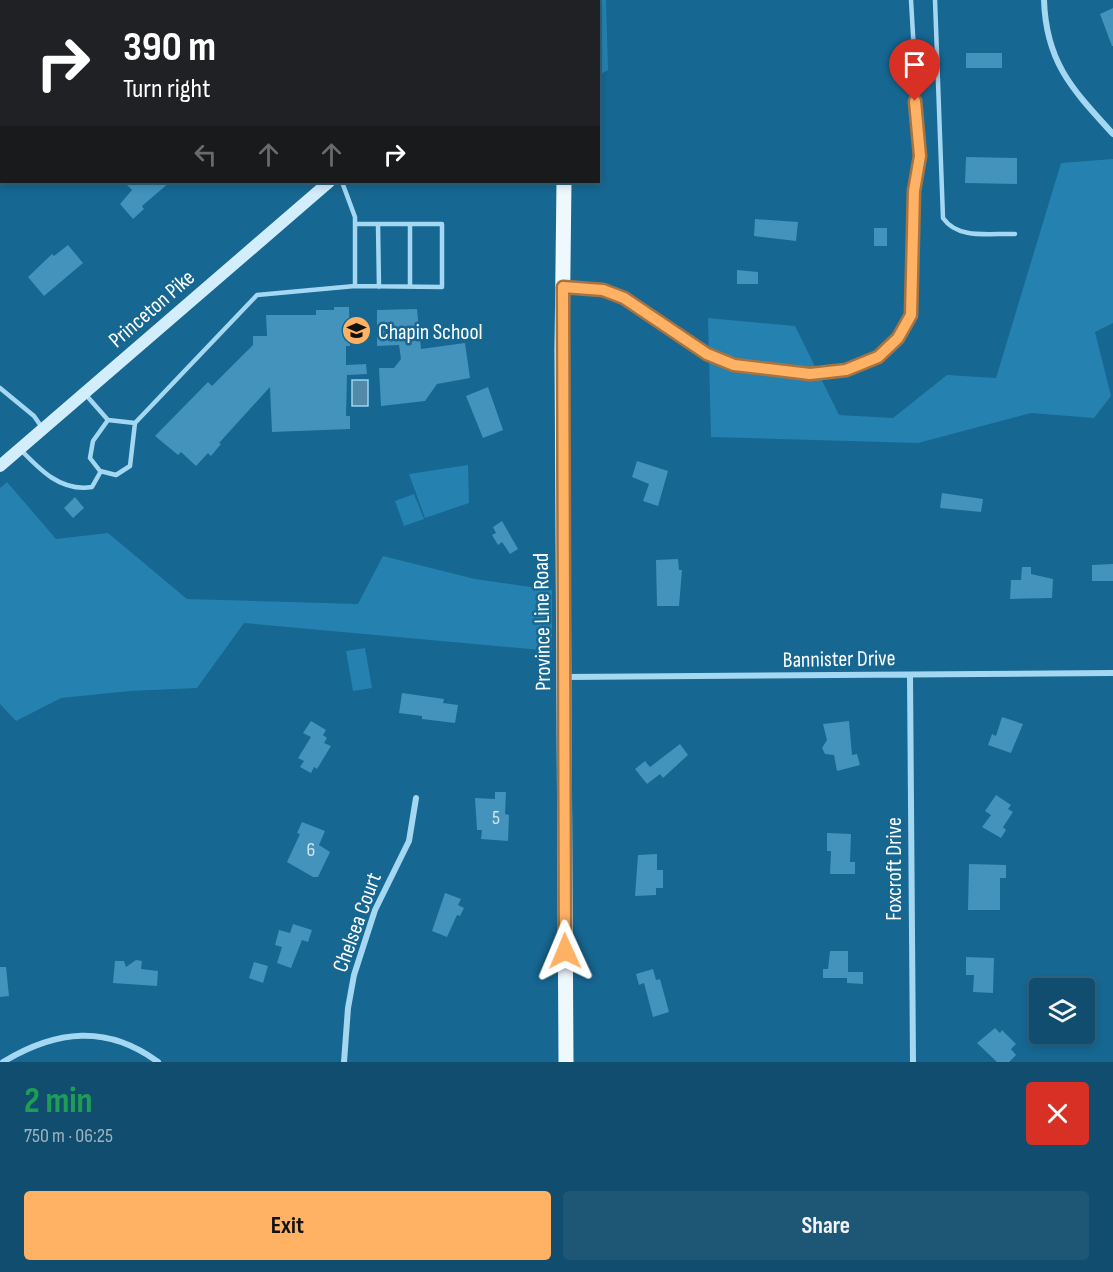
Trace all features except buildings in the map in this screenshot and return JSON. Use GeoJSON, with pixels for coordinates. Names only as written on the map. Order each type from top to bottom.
{"type":"FeatureCollection","features":[{"type":"Feature","properties":{"kind":"main road","name":"Princeton Pike"},"geometry":{"type":"LineString","coordinates":[[0,466],[328,183]]}},
{"type":"Feature","properties":{"kind":"main road","name":"Province Line Road"},"geometry":{"type":"LineString","coordinates":[[564,183],[566,1062]]}},
{"type":"Feature","properties":{"kind":"street"},"geometry":{"type":"LineString","coordinates":[[1044,0],[1047,36],[1060,72],[1071,89],[1113,134]]}},
{"type":"Feature","properties":{"kind":"street","name":"Bannister Drive"},"geometry":{"type":"LineString","coordinates":[[565,677],[1113,673]]}},
{"type":"Feature","properties":{"kind":"street","name":"Foxcroft Drive"},"geometry":{"type":"LineString","coordinates":[[910,675],[913,1062]]}},
{"type":"Feature","properties":{"kind":"street","name":"Chelsea Court"},"geometry":{"type":"LineString","coordinates":[[344,1062],[348,1008],[354,975],[375,910],[409,841],[416,798]]}},
{"type":"Feature","properties":{"kind":"street"},"geometry":{"type":"LineString","coordinates":[[3,1062],[43,1041],[77,1035],[114,1040],[132,1046],[158,1062]]}},
{"type":"Feature","properties":{"kind":"lane"},"geometry":{"type":"LineString","coordinates":[[563,287],[603,290],[624,298],[707,354],[750,369],[810,374],[846,370],[878,357],[907,327],[913,301],[914,191],[920,156],[913,82],[910,0]]}},
{"type":"Feature","properties":{"kind":"lane"},"geometry":{"type":"LineString","coordinates":[[935,0],[943,218],[949,226],[969,234],[1015,234]]}},
{"type":"Feature","properties":{"kind":"lane"},"geometry":{"type":"LineString","coordinates":[[342,183],[355,224],[355,286]]}},
{"type":"Feature","properties":{"kind":"lane"},"geometry":{"type":"LineString","coordinates":[[108,420],[93,441],[90,458],[101,471],[116,475],[130,466],[135,423],[257,295],[355,286],[442,287],[442,224],[355,224]]}},
{"type":"Feature","properties":{"kind":"lane"},"geometry":{"type":"LineString","coordinates":[[378,224],[380,287]]}},
{"type":"Feature","properties":{"kind":"lane"},"geometry":{"type":"LineString","coordinates":[[410,224],[410,287]]}},
{"type":"Feature","properties":{"kind":"lane"},"geometry":{"type":"LineString","coordinates":[[0,388],[34,416],[43,429]]}},
{"type":"Feature","properties":{"kind":"lane"},"geometry":{"type":"LineString","coordinates":[[84,393],[108,420],[135,423]]}},
{"type":"Feature","properties":{"kind":"lane"},"geometry":{"type":"LineString","coordinates":[[20,448],[40,470],[64,485],[80,489],[92,487],[101,471]]}},
{"type":"Feature","properties":{"kind":"shaded area"},"geometry":{"type":"Polygon","coordinates":[[[600,0],[606,0],[608,70],[600,74],[600,0]]]}},
{"type":"Feature","properties":{"kind":"shaded area"},"geometry":{"type":"Polygon","coordinates":[[[1113,159],[1113,323],[1095,332],[1111,396],[1094,418],[1031,413],[918,443],[711,437],[708,318],[795,326],[839,415],[893,418],[947,375],[996,378],[1061,163],[1113,159]]]}},
{"type":"Feature","properties":{"kind":"shaded area"},"geometry":{"type":"Polygon","coordinates":[[[352,380],[368,380],[368,406],[352,406],[352,380]]]}},
{"type":"Feature","properties":{"kind":"shaded area"},"geometry":{"type":"Polygon","coordinates":[[[468,465],[469,503],[425,518],[409,474],[468,465]]]}},
{"type":"Feature","properties":{"kind":"shaded area"},"geometry":{"type":"Polygon","coordinates":[[[7,482],[56,539],[108,533],[187,599],[358,604],[383,556],[475,579],[552,590],[552,651],[244,623],[197,688],[130,691],[61,698],[16,721],[0,704],[0,488],[7,482]]]}},
{"type":"Feature","properties":{"kind":"shaded area"},"geometry":{"type":"Polygon","coordinates":[[[414,494],[424,519],[404,526],[395,501],[414,494]]]}},
{"type":"Feature","properties":{"kind":"shaded area"},"geometry":{"type":"Polygon","coordinates":[[[365,648],[372,688],[353,691],[346,651],[365,648]]]}},
{"type":"Feature","properties":{"kind":"place","name":"Chapin School"},"geometry":{"type":"Point","coordinates":[357,331]}},
{"type":"Feature","properties":{"kind":"route"},"geometry":{"type":"LineString","coordinates":[[565,951],[563,287],[603,290],[624,298],[707,354],[750,369],[810,374],[846,370],[878,357],[907,327],[911,315],[914,191],[920,156],[915,101]]}}]}
